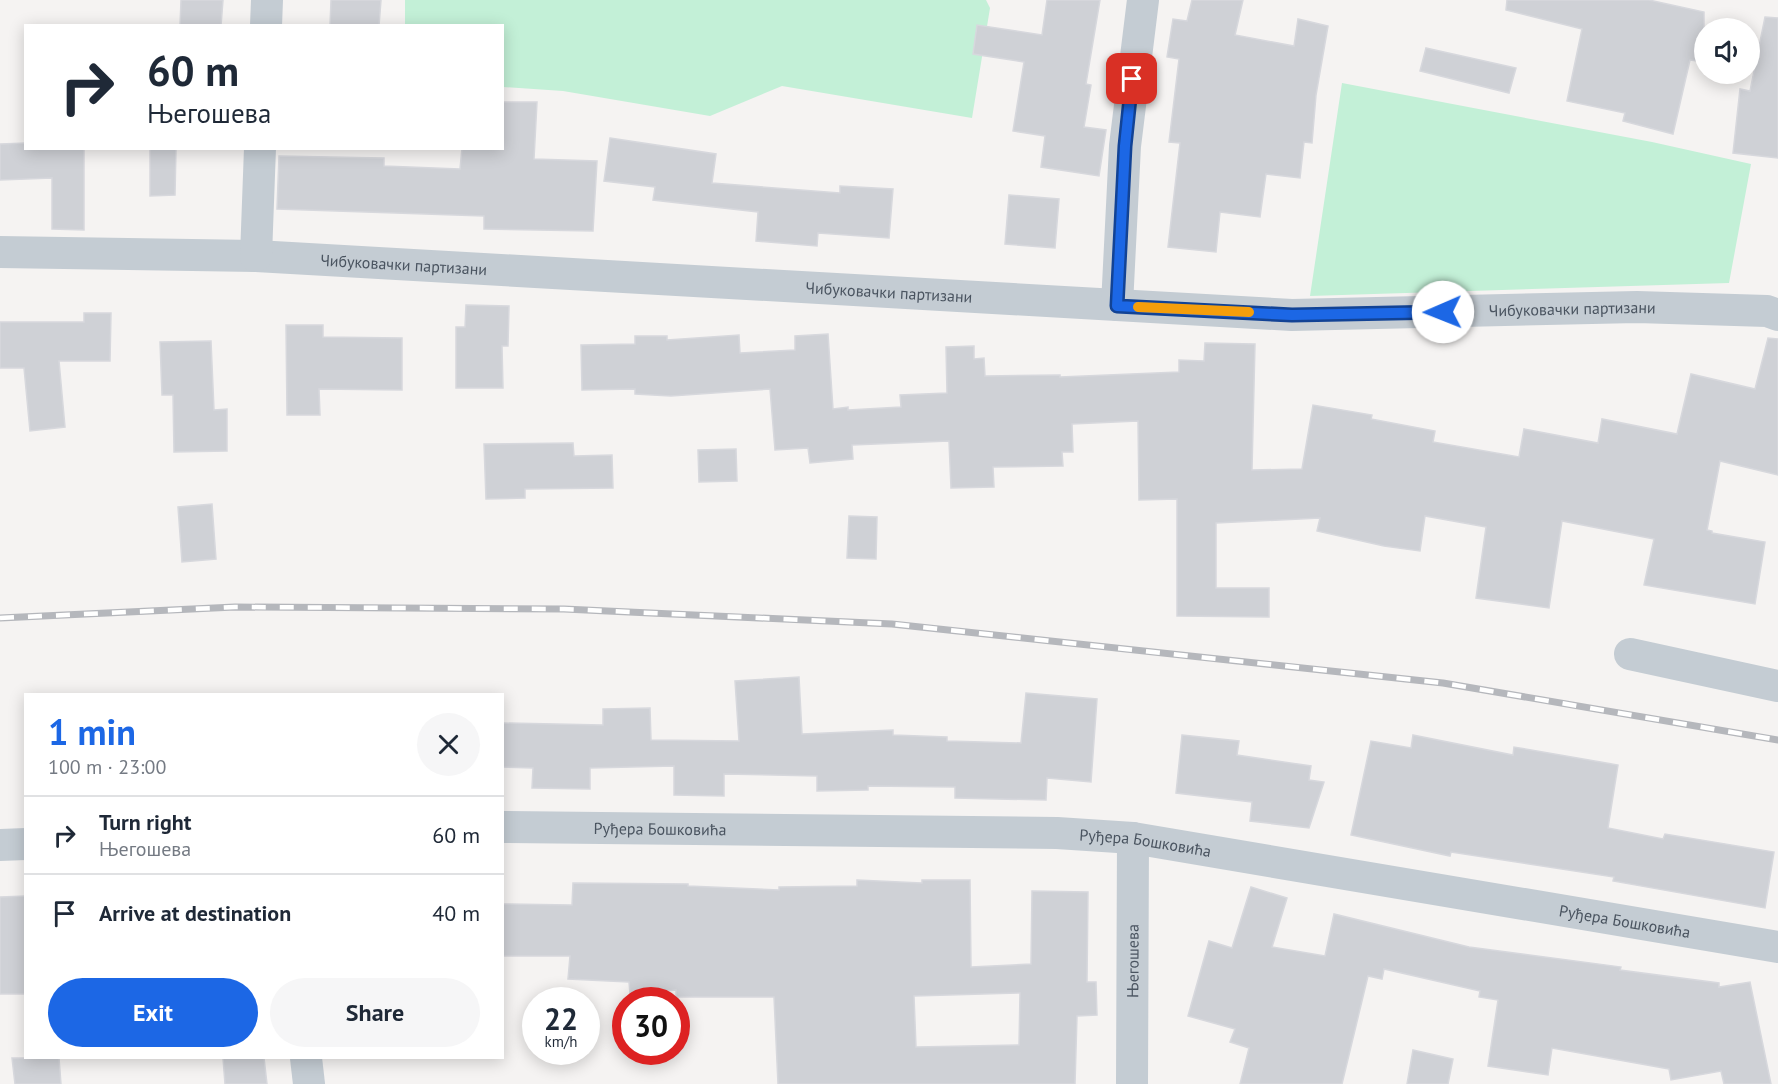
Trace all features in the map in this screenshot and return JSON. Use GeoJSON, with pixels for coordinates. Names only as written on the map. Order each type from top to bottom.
{"type":"FeatureCollection","features":[{"type":"Feature","properties":{"kind":"street"},"geometry":{"type":"LineString","coordinates":[[266,24],[267,0]]}},
{"type":"Feature","properties":{"kind":"street"},"geometry":{"type":"LineString","coordinates":[[1117,306],[1125,146],[1143,0]]}},
{"type":"Feature","properties":{"kind":"street"},"geometry":{"type":"LineString","coordinates":[[256,256],[260,150]]}},
{"type":"Feature","properties":{"kind":"street","name":"Чибуковачки партизани"},"geometry":{"type":"LineString","coordinates":[[0,252],[256,256],[1292,315],[1637,308],[1767,311],[1778,315]]}},
{"type":"Feature","properties":{"kind":"street"},"geometry":{"type":"LineString","coordinates":[[1630,654],[1778,686]]}},
{"type":"Feature","properties":{"kind":"street","name":"Руђера Бошковића"},"geometry":{"type":"LineString","coordinates":[[504,826],[1057,833],[1133,838],[1778,947]]}},
{"type":"Feature","properties":{"kind":"street","name":"Његошева"},"geometry":{"type":"LineString","coordinates":[[1132,1084],[1133,838]]}},
{"type":"Feature","properties":{"kind":"street"},"geometry":{"type":"LineString","coordinates":[[0,845],[24,844]]}},
{"type":"Feature","properties":{"kind":"street"},"geometry":{"type":"LineString","coordinates":[[306,1059],[309,1084]]}},
{"type":"Feature","properties":{"kind":"green space"},"geometry":{"type":"Polygon","coordinates":[[[405,0],[986,0],[990,8],[972,118],[782,86],[710,116],[563,91],[504,87],[504,24],[405,24],[405,0]]]}},
{"type":"Feature","properties":{"kind":"green space"},"geometry":{"type":"Polygon","coordinates":[[[1342,83],[1652,142],[1751,164],[1729,283],[1310,296],[1342,83]]]}},
{"type":"Feature","properties":{"kind":"building"},"geometry":{"type":"Polygon","coordinates":[[[181,0],[223,0],[221,24],[180,24],[181,0]]]}},
{"type":"Feature","properties":{"kind":"building"},"geometry":{"type":"Polygon","coordinates":[[[331,0],[381,0],[379,24],[330,24],[331,0]]]}},
{"type":"Feature","properties":{"kind":"building"},"geometry":{"type":"Polygon","coordinates":[[[1047,0],[1100,0],[1086,84],[1091,85],[1084,127],[1106,130],[1099,176],[1041,167],[1045,136],[1013,131],[1024,62],[973,54],[977,25],[1042,35],[1047,0]]]}},
{"type":"Feature","properties":{"kind":"building"},"geometry":{"type":"Polygon","coordinates":[[[1192,0],[1243,0],[1235,35],[1294,46],[1298,19],[1328,26],[1316,95],[1312,143],[1304,142],[1300,178],[1266,174],[1260,217],[1220,212],[1216,252],[1168,247],[1180,143],[1169,142],[1179,59],[1167,57],[1173,19],[1187,21],[1192,0]]]}},
{"type":"Feature","properties":{"kind":"building"},"geometry":{"type":"Polygon","coordinates":[[[1507,0],[1649,0],[1704,12],[1704,18],[1694,18],[1694,61],[1690,60],[1673,134],[1623,121],[1625,113],[1567,101],[1582,29],[1506,10],[1507,0]]]}},
{"type":"Feature","properties":{"kind":"building"},"geometry":{"type":"Polygon","coordinates":[[[1765,17],[1778,18],[1778,158],[1733,153],[1740,89],[1750,91],[1751,84],[1760,84],[1760,42],[1765,17]]]}},
{"type":"Feature","properties":{"kind":"building"},"geometry":{"type":"Polygon","coordinates":[[[1426,48],[1516,68],[1509,93],[1420,71],[1426,48]]]}},
{"type":"Feature","properties":{"kind":"building"},"geometry":{"type":"Polygon","coordinates":[[[504,102],[537,102],[534,159],[597,161],[593,231],[484,229],[484,216],[277,209],[279,156],[384,158],[384,166],[460,169],[462,150],[504,150],[504,102]]]}},
{"type":"Feature","properties":{"kind":"building"},"geometry":{"type":"Polygon","coordinates":[[[610,138],[716,154],[712,183],[840,193],[840,186],[893,189],[889,238],[818,233],[817,246],[756,241],[758,212],[653,200],[655,187],[604,181],[610,138]]]}},
{"type":"Feature","properties":{"kind":"building"},"geometry":{"type":"Polygon","coordinates":[[[24,143],[24,150],[84,150],[84,230],[52,229],[52,178],[0,180],[0,144],[24,143]]]}},
{"type":"Feature","properties":{"kind":"building"},"geometry":{"type":"Polygon","coordinates":[[[150,150],[176,150],[175,195],[150,196],[150,150]]]}},
{"type":"Feature","properties":{"kind":"building"},"geometry":{"type":"Polygon","coordinates":[[[1009,195],[1059,199],[1055,248],[1005,244],[1009,195]]]}},
{"type":"Feature","properties":{"kind":"building"},"geometry":{"type":"Polygon","coordinates":[[[466,305],[509,306],[508,346],[502,346],[503,388],[456,388],[456,327],[465,327],[466,305]]]}},
{"type":"Feature","properties":{"kind":"building"},"geometry":{"type":"Polygon","coordinates":[[[84,313],[111,313],[110,361],[59,361],[65,427],[30,431],[24,368],[0,368],[0,322],[84,322],[84,313]]]}},
{"type":"Feature","properties":{"kind":"building"},"geometry":{"type":"Polygon","coordinates":[[[286,325],[323,325],[323,337],[402,338],[402,390],[319,389],[320,415],[287,415],[286,325]]]}},
{"type":"Feature","properties":{"kind":"building"},"geometry":{"type":"Polygon","coordinates":[[[828,334],[833,409],[848,407],[848,410],[901,407],[900,395],[947,393],[946,347],[974,346],[974,359],[984,358],[985,376],[1060,375],[1060,377],[1179,372],[1179,360],[1204,361],[1205,343],[1255,344],[1252,470],[1302,469],[1313,405],[1372,415],[1371,419],[1435,431],[1433,442],[1519,457],[1524,429],[1598,443],[1602,419],[1677,434],[1691,374],[1755,389],[1768,338],[1778,339],[1778,475],[1720,461],[1707,530],[1712,533],[1765,542],[1755,604],[1644,585],[1654,539],[1562,521],[1549,608],[1476,598],[1486,527],[1425,516],[1420,551],[1384,546],[1317,531],[1320,518],[1216,523],[1216,588],[1269,588],[1269,617],[1177,616],[1177,499],[1139,500],[1138,421],[1072,424],[1073,452],[1062,452],[1063,466],[993,467],[994,487],[951,488],[949,441],[852,445],[853,459],[810,463],[808,448],[775,450],[770,389],[671,396],[635,394],[635,389],[582,390],[581,345],[635,344],[635,336],[667,336],[667,340],[739,335],[740,353],[795,350],[795,336],[828,334]]]}},
{"type":"Feature","properties":{"kind":"building"},"geometry":{"type":"Polygon","coordinates":[[[211,341],[214,410],[227,409],[227,451],[174,452],[173,395],[162,395],[160,342],[211,341]]]}},
{"type":"Feature","properties":{"kind":"building"},"geometry":{"type":"Polygon","coordinates":[[[573,443],[574,456],[612,455],[613,488],[525,489],[525,498],[486,499],[484,444],[573,443]]]}},
{"type":"Feature","properties":{"kind":"building"},"geometry":{"type":"Polygon","coordinates":[[[736,449],[737,481],[699,482],[698,450],[736,449]]]}},
{"type":"Feature","properties":{"kind":"building"},"geometry":{"type":"Polygon","coordinates":[[[212,504],[216,559],[182,562],[178,507],[212,504]]]}},
{"type":"Feature","properties":{"kind":"building"},"geometry":{"type":"Polygon","coordinates":[[[849,516],[877,517],[876,559],[847,558],[849,516]]]}},
{"type":"Feature","properties":{"kind":"building"},"geometry":{"type":"Polygon","coordinates":[[[799,677],[802,734],[893,730],[893,735],[947,737],[947,741],[1021,743],[1026,693],[1097,699],[1091,782],[1047,778],[1046,800],[955,798],[955,787],[868,786],[868,790],[817,791],[817,776],[724,774],[724,796],[674,795],[674,766],[590,768],[590,789],[532,788],[533,768],[504,767],[504,723],[603,725],[603,709],[650,708],[651,740],[739,741],[735,681],[799,677]]]}},
{"type":"Feature","properties":{"kind":"building"},"geometry":{"type":"Polygon","coordinates":[[[1182,735],[1239,741],[1237,755],[1311,766],[1309,780],[1324,782],[1309,828],[1250,821],[1252,802],[1176,793],[1182,735]]]}},
{"type":"Feature","properties":{"kind":"building"},"geometry":{"type":"Polygon","coordinates":[[[1413,735],[1513,755],[1514,747],[1618,765],[1608,828],[1663,839],[1665,834],[1774,852],[1765,908],[1613,881],[1614,877],[1451,852],[1450,856],[1351,835],[1371,741],[1411,748],[1413,735]]]}},
{"type":"Feature","properties":{"kind":"building"},"geometry":{"type":"Polygon","coordinates":[[[857,880],[922,883],[922,880],[970,880],[971,967],[1031,964],[1032,891],[1088,892],[1087,982],[1096,982],[1097,1015],[1077,1016],[1075,1084],[778,1084],[774,997],[690,997],[690,987],[629,987],[629,982],[568,979],[570,956],[504,956],[504,904],[572,905],[573,883],[688,884],[688,886],[779,890],[779,887],[857,886],[857,880]],[[1020,993],[914,996],[916,1047],[1019,1045],[1020,993]]]}},
{"type":"Feature","properties":{"kind":"building"},"geometry":{"type":"Polygon","coordinates":[[[1251,887],[1287,898],[1272,947],[1325,956],[1334,914],[1469,947],[1621,967],[1620,970],[1719,983],[1719,987],[1750,982],[1771,1084],[1724,1084],[1721,1071],[1671,1080],[1669,1069],[1552,1048],[1548,1075],[1488,1066],[1498,1000],[1479,997],[1480,991],[1384,969],[1382,979],[1368,976],[1342,1084],[1240,1084],[1249,1048],[1230,1042],[1235,1029],[1188,1016],[1209,941],[1232,948],[1251,887]]]}},
{"type":"Feature","properties":{"kind":"building"},"geometry":{"type":"Polygon","coordinates":[[[24,896],[24,994],[0,994],[0,897],[24,896]]]}},
{"type":"Feature","properties":{"kind":"building"},"geometry":{"type":"Polygon","coordinates":[[[1413,1050],[1453,1059],[1448,1084],[1407,1084],[1413,1050]]]}},
{"type":"Feature","properties":{"kind":"building"},"geometry":{"type":"Polygon","coordinates":[[[12,1058],[59,1059],[61,1084],[15,1084],[12,1058]]]}},
{"type":"Feature","properties":{"kind":"building"},"geometry":{"type":"Polygon","coordinates":[[[223,1059],[264,1059],[267,1084],[225,1084],[223,1059]]]}},
{"type":"Feature","properties":{"kind":"railway"},"geometry":{"type":"LineString","coordinates":[[0,618],[235,607],[564,609],[892,624],[1443,683],[1778,740]]}},
{"type":"Feature","properties":{"kind":"slow traffic"},"geometry":{"type":"LineString","coordinates":[[1138,307],[1249,312]]}},
{"type":"Feature","properties":{"kind":"route"},"geometry":{"type":"LineString","coordinates":[[1132,79],[1125,146],[1117,306],[1292,315],[1443,312]]}}]}
